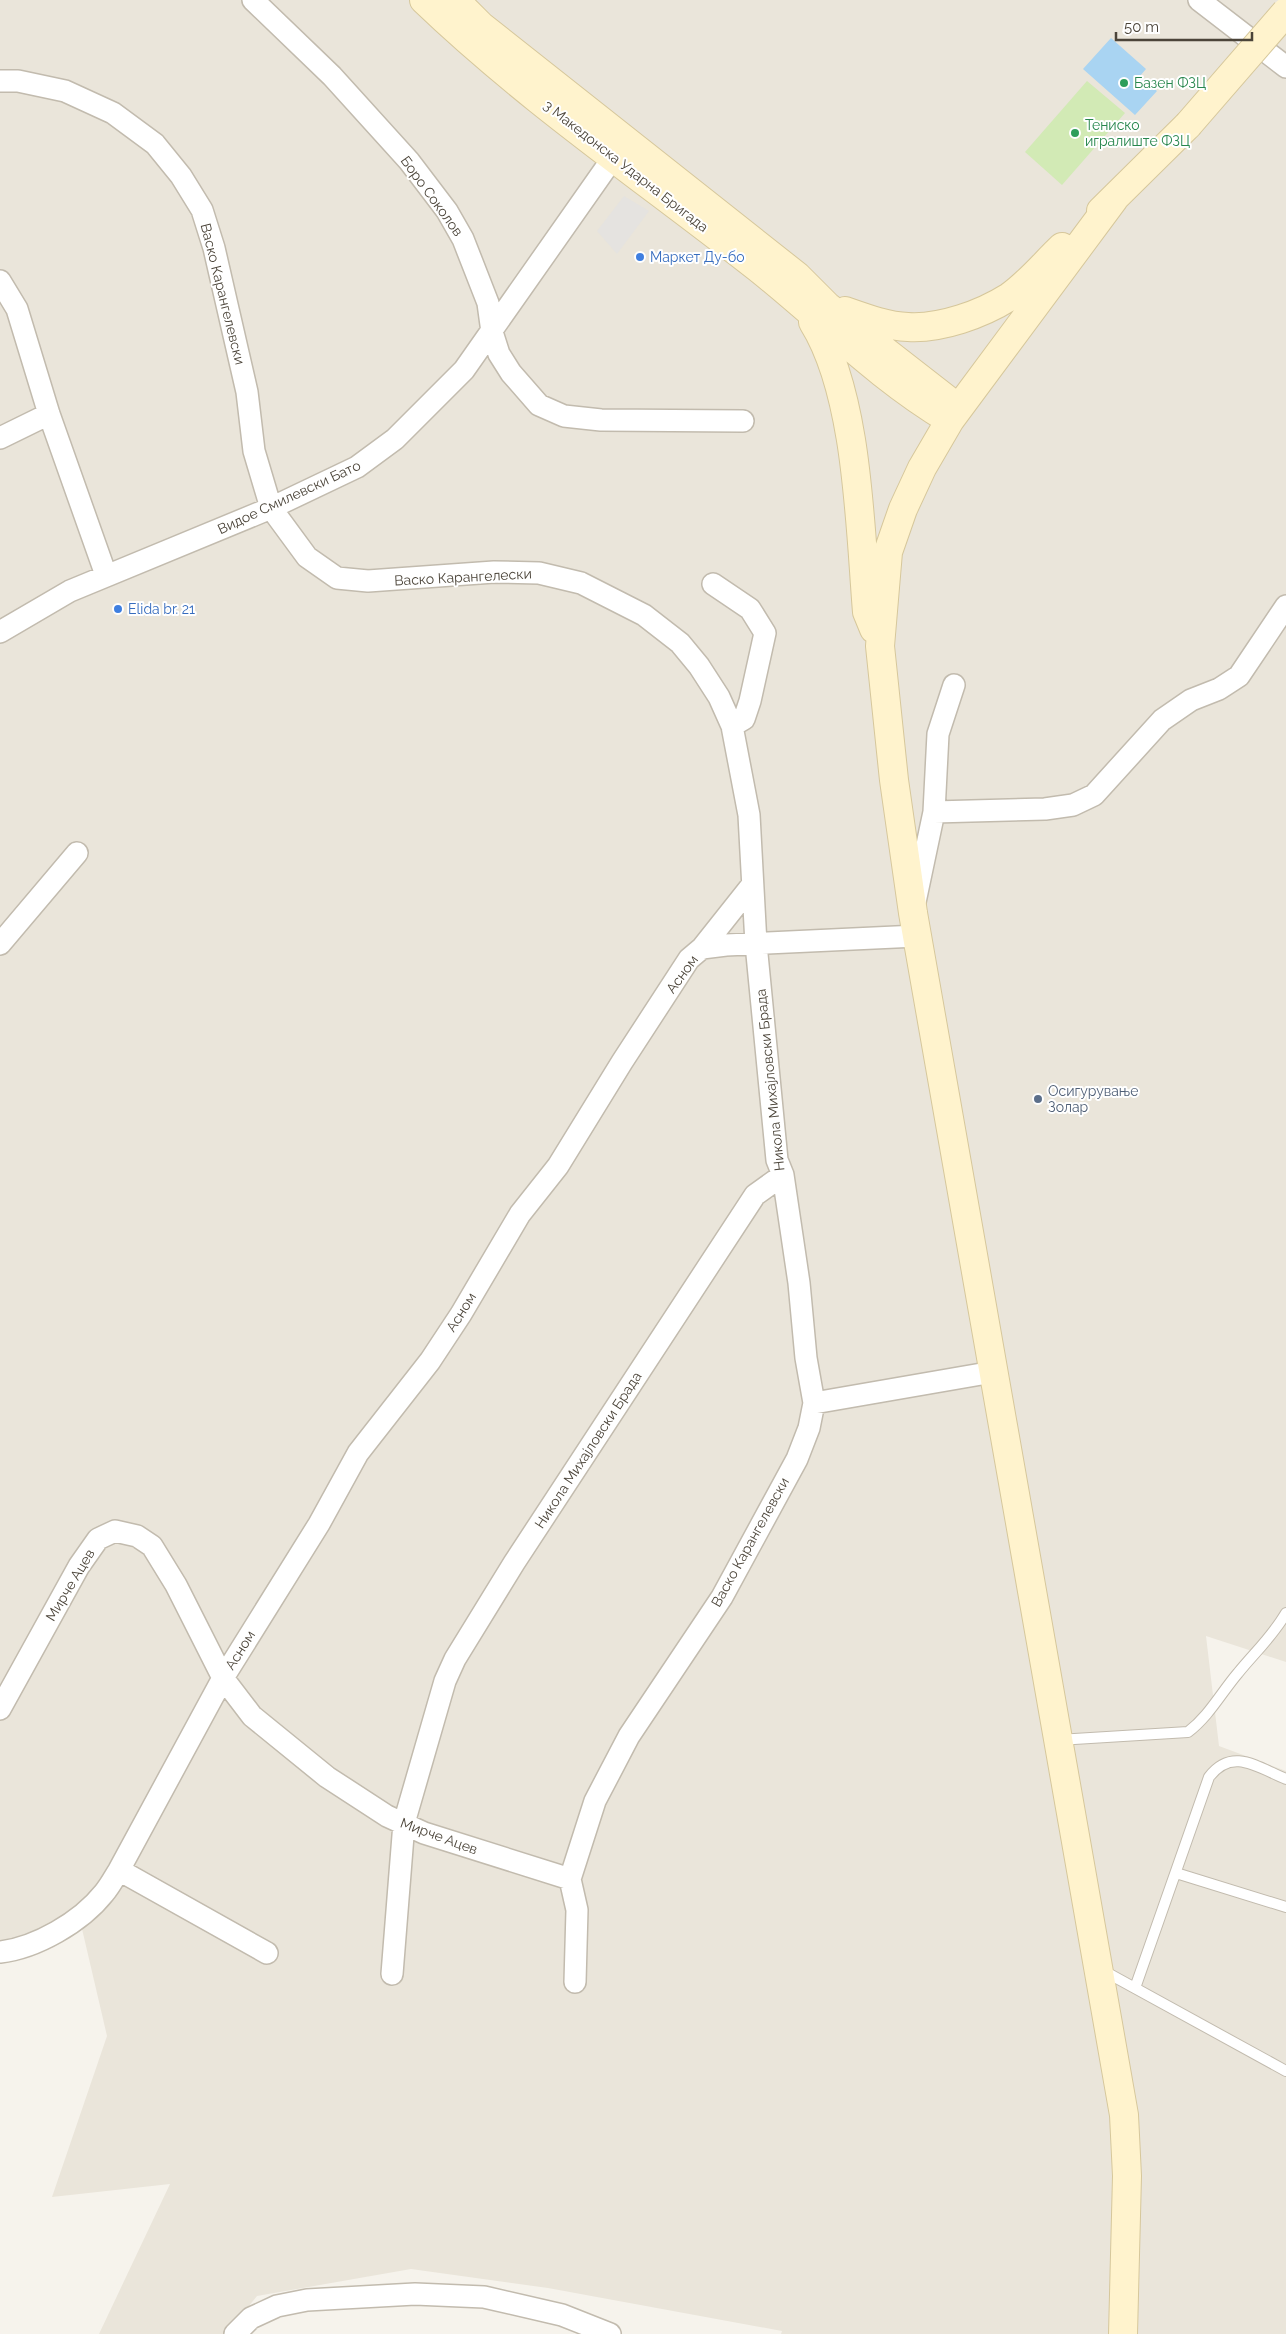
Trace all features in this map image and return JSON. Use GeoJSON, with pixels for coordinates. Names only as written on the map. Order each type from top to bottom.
{"type":"FeatureCollection","features":[{"type":"Feature","properties":{"kind":"main road","name":"3 Македонска Ударна Бригада"},"geometry":{"type":"LineString","coordinates":[[424,0],[511,77],[619,149]]}},
{"type":"Feature","properties":{"kind":"main road"},"geometry":{"type":"LineString","coordinates":[[455,0],[481,26],[619,149],[797,276],[815,306],[838,378],[852,444],[867,612],[880,646]]}},
{"type":"Feature","properties":{"kind":"main road"},"geometry":{"type":"LineString","coordinates":[[815,306],[878,322],[908,327],[933,326],[982,310],[1010,296],[1114,199],[1188,125],[1286,12]]}},
{"type":"Feature","properties":{"kind":"main road"},"geometry":{"type":"LineString","coordinates":[[1114,199],[954,414],[918,476],[903,509],[888,552],[880,646],[894,780],[915,925],[1124,2114],[1128,2176],[1123,2334]]}},
{"type":"Feature","properties":{"kind":"main road"},"geometry":{"type":"LineString","coordinates":[[815,306],[954,414]]}},
{"type":"Feature","properties":{"kind":"street","name":"Боро Соколов"},"geometry":{"type":"LineString","coordinates":[[254,0],[332,76],[409,161],[447,211],[463,239],[488,303],[492,332],[499,354],[511,373],[539,405],[564,416],[601,420],[743,421]]}},
{"type":"Feature","properties":{"kind":"street"},"geometry":{"type":"LineString","coordinates":[[1199,0],[1286,67]]}},
{"type":"Feature","properties":{"kind":"street","name":"Васко Карангелевски"},"geometry":{"type":"LineString","coordinates":[[0,80],[18,81],[65,91],[113,112],[154,144],[181,176],[202,210],[214,248],[247,392],[254,451],[271,508]]}},
{"type":"Feature","properties":{"kind":"street","name":"Видое Смилевски Бато"},"geometry":{"type":"LineString","coordinates":[[0,632],[62,596],[106,575],[271,508],[357,467],[395,439],[464,370],[619,149]]}},
{"type":"Feature","properties":{"kind":"street"},"geometry":{"type":"LineString","coordinates":[[0,281],[17,309],[49,414],[106,575]]}},
{"type":"Feature","properties":{"kind":"street"},"geometry":{"type":"LineString","coordinates":[[0,438],[49,414]]}},
{"type":"Feature","properties":{"kind":"street","name":"Васко Карангелески"},"geometry":{"type":"LineString","coordinates":[[271,508],[307,557],[337,578],[368,582],[494,572],[539,573],[581,583],[615,599],[644,616],[680,643],[719,697],[732,726],[749,815],[756,944]]}},
{"type":"Feature","properties":{"kind":"street"},"geometry":{"type":"LineString","coordinates":[[713,584],[750,608],[765,633],[750,701],[744,719],[732,726]]}},
{"type":"Feature","properties":{"kind":"street"},"geometry":{"type":"LineString","coordinates":[[934,812],[1046,809],[1073,805],[1094,795],[1162,720],[1191,700],[1218,689],[1239,676],[1286,606]]}},
{"type":"Feature","properties":{"kind":"street"},"geometry":{"type":"LineString","coordinates":[[915,925],[934,812],[938,734],[954,684]]}},
{"type":"Feature","properties":{"kind":"street"},"geometry":{"type":"LineString","coordinates":[[0,944],[8,920],[77,853]]}},
{"type":"Feature","properties":{"kind":"street","name":"Асном"},"geometry":{"type":"LineString","coordinates":[[223,1678],[319,1524],[358,1453],[430,1361],[461,1314],[520,1214],[558,1166],[622,1062],[689,959],[702,948],[752,885]]}},
{"type":"Feature","properties":{"kind":"street","name":"Асном"},"geometry":{"type":"LineString","coordinates":[[702,948],[756,944],[915,925]]}},
{"type":"Feature","properties":{"kind":"street","name":"Никола Михајловски Брада"},"geometry":{"type":"LineString","coordinates":[[392,1974],[404,1823],[440,1700],[455,1658],[514,1563],[755,1195],[783,1176],[777,1160],[756,944]]}},
{"type":"Feature","properties":{"kind":"street","name":"Васко Карангелевски"},"geometry":{"type":"LineString","coordinates":[[570,1880],[595,1801],[629,1736],[722,1597],[797,1459],[809,1428],[814,1403],[806,1358],[799,1283],[783,1176]]}},
{"type":"Feature","properties":{"kind":"street"},"geometry":{"type":"LineString","coordinates":[[814,1403],[993,1372]]}},
{"type":"Feature","properties":{"kind":"street","name":"Мирче Ацев"},"geometry":{"type":"LineString","coordinates":[[0,1709],[79,1566],[98,1539],[115,1530],[137,1536],[152,1546],[176,1585],[223,1678],[252,1716],[286,1745],[327,1777],[387,1816],[424,1833],[570,1880]]}},
{"type":"Feature","properties":{"kind":"street"},"geometry":{"type":"LineString","coordinates":[[0,1952],[15,1950],[49,1937],[79,1916],[103,1894],[119,1870],[223,1678]]}},
{"type":"Feature","properties":{"kind":"street"},"geometry":{"type":"LineString","coordinates":[[119,1870],[267,1954]]}},
{"type":"Feature","properties":{"kind":"street"},"geometry":{"type":"LineString","coordinates":[[570,1880],[577,1910],[575,1982]]}},
{"type":"Feature","properties":{"kind":"street"},"geometry":{"type":"LineString","coordinates":[[235,2334],[251,2318],[276,2306],[307,2300],[415,2294],[484,2297],[562,2315],[610,2334]]}},
{"type":"Feature","properties":{"kind":"lane"},"geometry":{"type":"LineString","coordinates":[[1057,1740],[1188,1732],[1201,1722],[1238,1673],[1274,1634],[1286,1614]]}},
{"type":"Feature","properties":{"kind":"lane"},"geometry":{"type":"LineString","coordinates":[[1135,1988],[1209,1777],[1218,1766],[1237,1759],[1286,1779]]}},
{"type":"Feature","properties":{"kind":"lane"},"geometry":{"type":"LineString","coordinates":[[1176,1873],[1286,1907]]}},
{"type":"Feature","properties":{"kind":"lane"},"geometry":{"type":"LineString","coordinates":[[1099,1968],[1286,2071]]}},
{"type":"Feature","properties":{"kind":"shaded area"},"geometry":{"type":"Polygon","coordinates":[[[0,0],[1286,0],[1286,1662],[1206,1636],[1219,1746],[1286,1771],[1286,2334],[781,2334],[782,2331],[548,2288],[411,2269],[257,2296],[226,2334],[99,2334],[170,2184],[52,2197],[107,2036],[79,1916],[0,1952],[0,0]]]}},
{"type":"Feature","properties":{"kind":"shaded area"},"geometry":{"type":"Polygon","coordinates":[[[624,196],[649,211],[617,254],[597,231],[624,196]]]}},
{"type":"Feature","properties":{"kind":"green space","name":"Тениско игралиште ФЗЦ"},"geometry":{"type":"Polygon","coordinates":[[[1087,81],[1125,113],[1062,185],[1025,152],[1087,81]]]}},
{"type":"Feature","properties":{"kind":"water","name":"Базен ФЗЦ"},"geometry":{"type":"Polygon","coordinates":[[[1111,38],[1146,69],[1140,76],[1157,91],[1135,115],[1083,69],[1111,38]]]}},
{"type":"Feature","properties":{"kind":"place","name":"Базен ФЗЦ"},"geometry":{"type":"Point","coordinates":[1124,83]}},
{"type":"Feature","properties":{"kind":"place","name":"Тениско игралиште ФЗЦ"},"geometry":{"type":"Point","coordinates":[1075,133]}},
{"type":"Feature","properties":{"kind":"place","name":"Маркет Ду-бо"},"geometry":{"type":"Point","coordinates":[640,257]}},
{"type":"Feature","properties":{"kind":"place","name":"Elida br. 21"},"geometry":{"type":"Point","coordinates":[118,609]}},
{"type":"Feature","properties":{"kind":"place","name":"Осигурување Золар"},"geometry":{"type":"Point","coordinates":[1038,1099]}}]}
